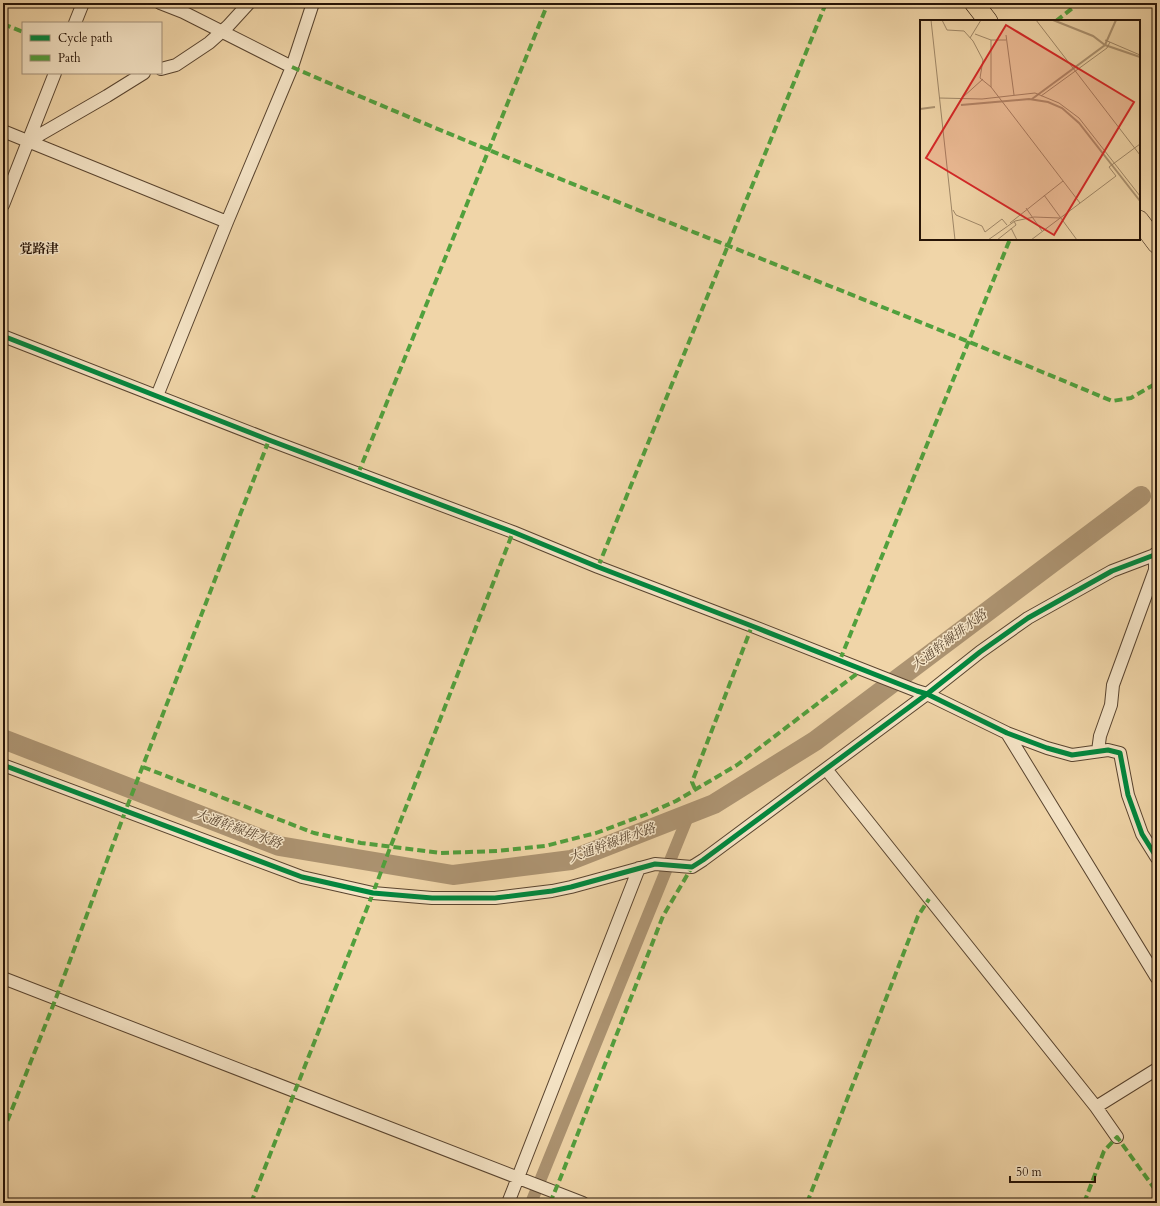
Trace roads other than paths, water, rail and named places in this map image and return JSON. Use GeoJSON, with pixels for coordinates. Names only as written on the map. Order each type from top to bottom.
{"type":"FeatureCollection","features":[{"type":"Feature","properties":{"kind":"main road"},"geometry":{"type":"LineString","coordinates":[[974,3],[987,20]]}},
{"type":"Feature","properties":{"kind":"main road"},"geometry":{"type":"LineString","coordinates":[[1140,221],[1157,244]]}},
{"type":"Feature","properties":{"kind":"street"},"geometry":{"type":"LineString","coordinates":[[75,22],[83,3]]}},
{"type":"Feature","properties":{"kind":"street"},"geometry":{"type":"LineString","coordinates":[[160,3],[183,12],[292,67]]}},
{"type":"Feature","properties":{"kind":"street"},"geometry":{"type":"LineString","coordinates":[[162,68],[176,65],[209,43],[249,3]]}},
{"type":"Feature","properties":{"kind":"street"},"geometry":{"type":"LineString","coordinates":[[157,396],[227,222],[292,67],[313,3]]}},
{"type":"Feature","properties":{"kind":"street"},"geometry":{"type":"LineString","coordinates":[[3,206],[55,74]]}},
{"type":"Feature","properties":{"kind":"street"},"geometry":{"type":"LineString","coordinates":[[28,141],[142,74]]}},
{"type":"Feature","properties":{"kind":"street"},"geometry":{"type":"LineString","coordinates":[[3,131],[227,222]]}},
{"type":"Feature","properties":{"kind":"street"},"geometry":{"type":"LineString","coordinates":[[3,336],[269,440],[513,532],[591,564],[922,692],[1007,733],[1072,755],[1108,750],[1120,754],[1128,795],[1142,834],[1157,858]]}},
{"type":"Feature","properties":{"kind":"street"},"geometry":{"type":"LineString","coordinates":[[3,765],[302,877],[373,893],[432,898],[495,898],[559,890],[655,864],[692,867],[826,769],[922,692],[1028,618],[1112,571],[1156,554],[1155,570],[1113,685],[1111,705],[1100,736],[1098,751]]}},
{"type":"Feature","properties":{"kind":"street"},"geometry":{"type":"LineString","coordinates":[[1007,733],[1157,978]]}},
{"type":"Feature","properties":{"kind":"street"},"geometry":{"type":"LineString","coordinates":[[826,769],[1096,1107],[1117,1137]]}},
{"type":"Feature","properties":{"kind":"street"},"geometry":{"type":"LineString","coordinates":[[508,1203],[521,1180],[639,868]]}},
{"type":"Feature","properties":{"kind":"street"},"geometry":{"type":"LineString","coordinates":[[3,978],[583,1203]]}},
{"type":"Feature","properties":{"kind":"street"},"geometry":{"type":"LineString","coordinates":[[1096,1107],[1157,1069]]}},
{"type":"Feature","properties":{"kind":"waterway","name":"大通幹線排水路"},"geometry":{"type":"LineString","coordinates":[[3,739],[279,846],[453,875],[571,860],[714,804],[815,741],[1141,496]]}},
{"type":"Feature","properties":{"kind":"waterway"},"geometry":{"type":"LineString","coordinates":[[531,1203],[689,814]]}},
{"type":"Feature","properties":{"kind":"district","name":"覚路津"},"geometry":{"type":"Point","coordinates":[39,249]}}]}
